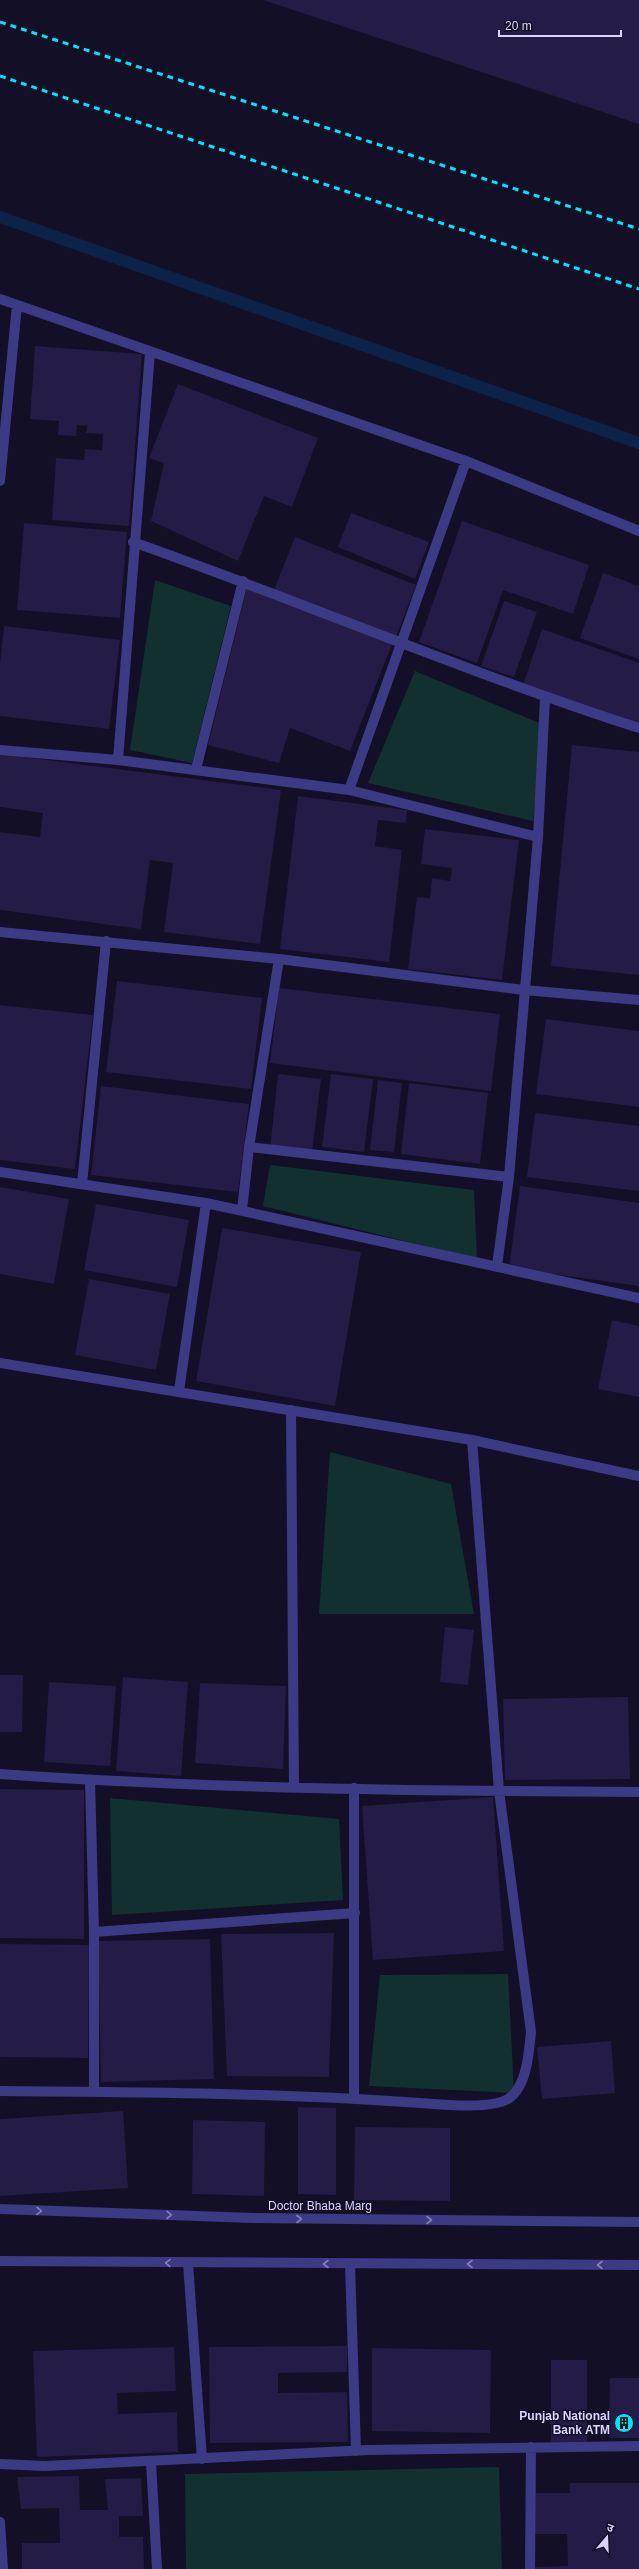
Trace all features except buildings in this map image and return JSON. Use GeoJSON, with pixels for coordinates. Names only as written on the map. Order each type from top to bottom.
{"type":"FeatureCollection","features":[{"type":"Feature","properties":{"kind":"street"},"geometry":{"type":"LineString","coordinates":[[0,299],[466,461],[639,531]]}},
{"type":"Feature","properties":{"kind":"street"},"geometry":{"type":"LineString","coordinates":[[0,481],[17,304]]}},
{"type":"Feature","properties":{"kind":"street"},"geometry":{"type":"LineString","coordinates":[[118,760],[133,542],[150,352]]}},
{"type":"Feature","properties":{"kind":"street"},"geometry":{"type":"LineString","coordinates":[[349,790],[466,461]]}},
{"type":"Feature","properties":{"kind":"street"},"geometry":{"type":"LineString","coordinates":[[133,542],[243,581],[545,698],[639,728]]}},
{"type":"Feature","properties":{"kind":"street"},"geometry":{"type":"LineString","coordinates":[[196,769],[243,581]]}},
{"type":"Feature","properties":{"kind":"street"},"geometry":{"type":"LineString","coordinates":[[497,1266],[509,1177],[538,837],[545,698]]}},
{"type":"Feature","properties":{"kind":"street"},"geometry":{"type":"LineString","coordinates":[[0,750],[118,760],[349,790],[538,837]]}},
{"type":"Feature","properties":{"kind":"street"},"geometry":{"type":"LineString","coordinates":[[0,932],[106,941],[279,959],[524,990],[639,1000]]}},
{"type":"Feature","properties":{"kind":"street"},"geometry":{"type":"LineString","coordinates":[[82,1184],[106,941]]}},
{"type":"Feature","properties":{"kind":"street"},"geometry":{"type":"LineString","coordinates":[[242,1210],[249,1147],[279,959]]}},
{"type":"Feature","properties":{"kind":"street"},"geometry":{"type":"LineString","coordinates":[[249,1147],[509,1177]]}},
{"type":"Feature","properties":{"kind":"street"},"geometry":{"type":"LineString","coordinates":[[0,1172],[206,1203],[242,1210],[639,1298]]}},
{"type":"Feature","properties":{"kind":"street"},"geometry":{"type":"LineString","coordinates":[[179,1391],[206,1203]]}},
{"type":"Feature","properties":{"kind":"street"},"geometry":{"type":"LineString","coordinates":[[0,1363],[472,1440],[639,1476]]}},
{"type":"Feature","properties":{"kind":"street"},"geometry":{"type":"LineString","coordinates":[[291,1410],[294,1786]]}},
{"type":"Feature","properties":{"kind":"street"},"geometry":{"type":"LineString","coordinates":[[0,2090],[354,2098],[460,2105],[486,2104],[508,2099],[520,2083],[528,2063],[531,2032],[499,1791],[472,1440]]}},
{"type":"Feature","properties":{"kind":"street"},"geometry":{"type":"LineString","coordinates":[[0,1774],[90,1780],[354,1788],[639,1792]]}},
{"type":"Feature","properties":{"kind":"street"},"geometry":{"type":"LineString","coordinates":[[90,1780],[94,1932],[94,2092]]}},
{"type":"Feature","properties":{"kind":"street"},"geometry":{"type":"LineString","coordinates":[[354,1788],[354,2098]]}},
{"type":"Feature","properties":{"kind":"street"},"geometry":{"type":"LineString","coordinates":[[94,1932],[355,1913]]}},
{"type":"Feature","properties":{"kind":"street","name":"Doctor Bhaba Marg"},"geometry":{"type":"LineString","coordinates":[[0,2209],[253,2218],[639,2222]]}},
{"type":"Feature","properties":{"kind":"street"},"geometry":{"type":"LineString","coordinates":[[0,2261],[639,2265]]}},
{"type":"Feature","properties":{"kind":"street"},"geometry":{"type":"LineString","coordinates":[[188,2263],[202,2459]]}},
{"type":"Feature","properties":{"kind":"street"},"geometry":{"type":"LineString","coordinates":[[350,2264],[356,2451]]}},
{"type":"Feature","properties":{"kind":"street"},"geometry":{"type":"LineString","coordinates":[[0,2464],[45,2466],[356,2451],[639,2446]]}},
{"type":"Feature","properties":{"kind":"street"},"geometry":{"type":"LineString","coordinates":[[530,2569],[531,2447]]}},
{"type":"Feature","properties":{"kind":"street"},"geometry":{"type":"LineString","coordinates":[[152,2462],[157,2569]]}},
{"type":"Feature","properties":{"kind":"street"},"geometry":{"type":"LineString","coordinates":[[0,2522],[3,2569]]}},
{"type":"Feature","properties":{"kind":"green space"},"geometry":{"type":"Polygon","coordinates":[[[155,580],[231,606],[192,763],[130,750],[155,580]]]}},
{"type":"Feature","properties":{"kind":"green space"},"geometry":{"type":"Polygon","coordinates":[[[415,671],[544,725],[533,821],[368,783],[415,671]]]}},
{"type":"Feature","properties":{"kind":"green space"},"geometry":{"type":"Polygon","coordinates":[[[270,1165],[474,1190],[477,1259],[263,1206],[270,1165]]]}},
{"type":"Feature","properties":{"kind":"green space"},"geometry":{"type":"Polygon","coordinates":[[[330,1452],[451,1484],[474,1614],[319,1614],[330,1452]]]}},
{"type":"Feature","properties":{"kind":"green space"},"geometry":{"type":"Polygon","coordinates":[[[110,1798],[339,1819],[343,1900],[112,1915],[110,1798]]]}},
{"type":"Feature","properties":{"kind":"green space"},"geometry":{"type":"Polygon","coordinates":[[[508,1974],[514,2093],[369,2086],[380,1975],[508,1974]]]}},
{"type":"Feature","properties":{"kind":"green space"},"geometry":{"type":"Polygon","coordinates":[[[499,2467],[502,2569],[186,2569],[185,2474],[499,2467]]]}},
{"type":"Feature","properties":{"kind":"waterway"},"geometry":{"type":"LineString","coordinates":[[0,217],[639,443]]}},
{"type":"Feature","properties":{"kind":"railway"},"geometry":{"type":"LineString","coordinates":[[0,22],[639,229]]}},
{"type":"Feature","properties":{"kind":"railway"},"geometry":{"type":"LineString","coordinates":[[0,76],[639,289]]}},
{"type":"Feature","properties":{"kind":"place","name":"Punjab National Bank ATM"},"geometry":{"type":"Point","coordinates":[624,2423]}}]}
